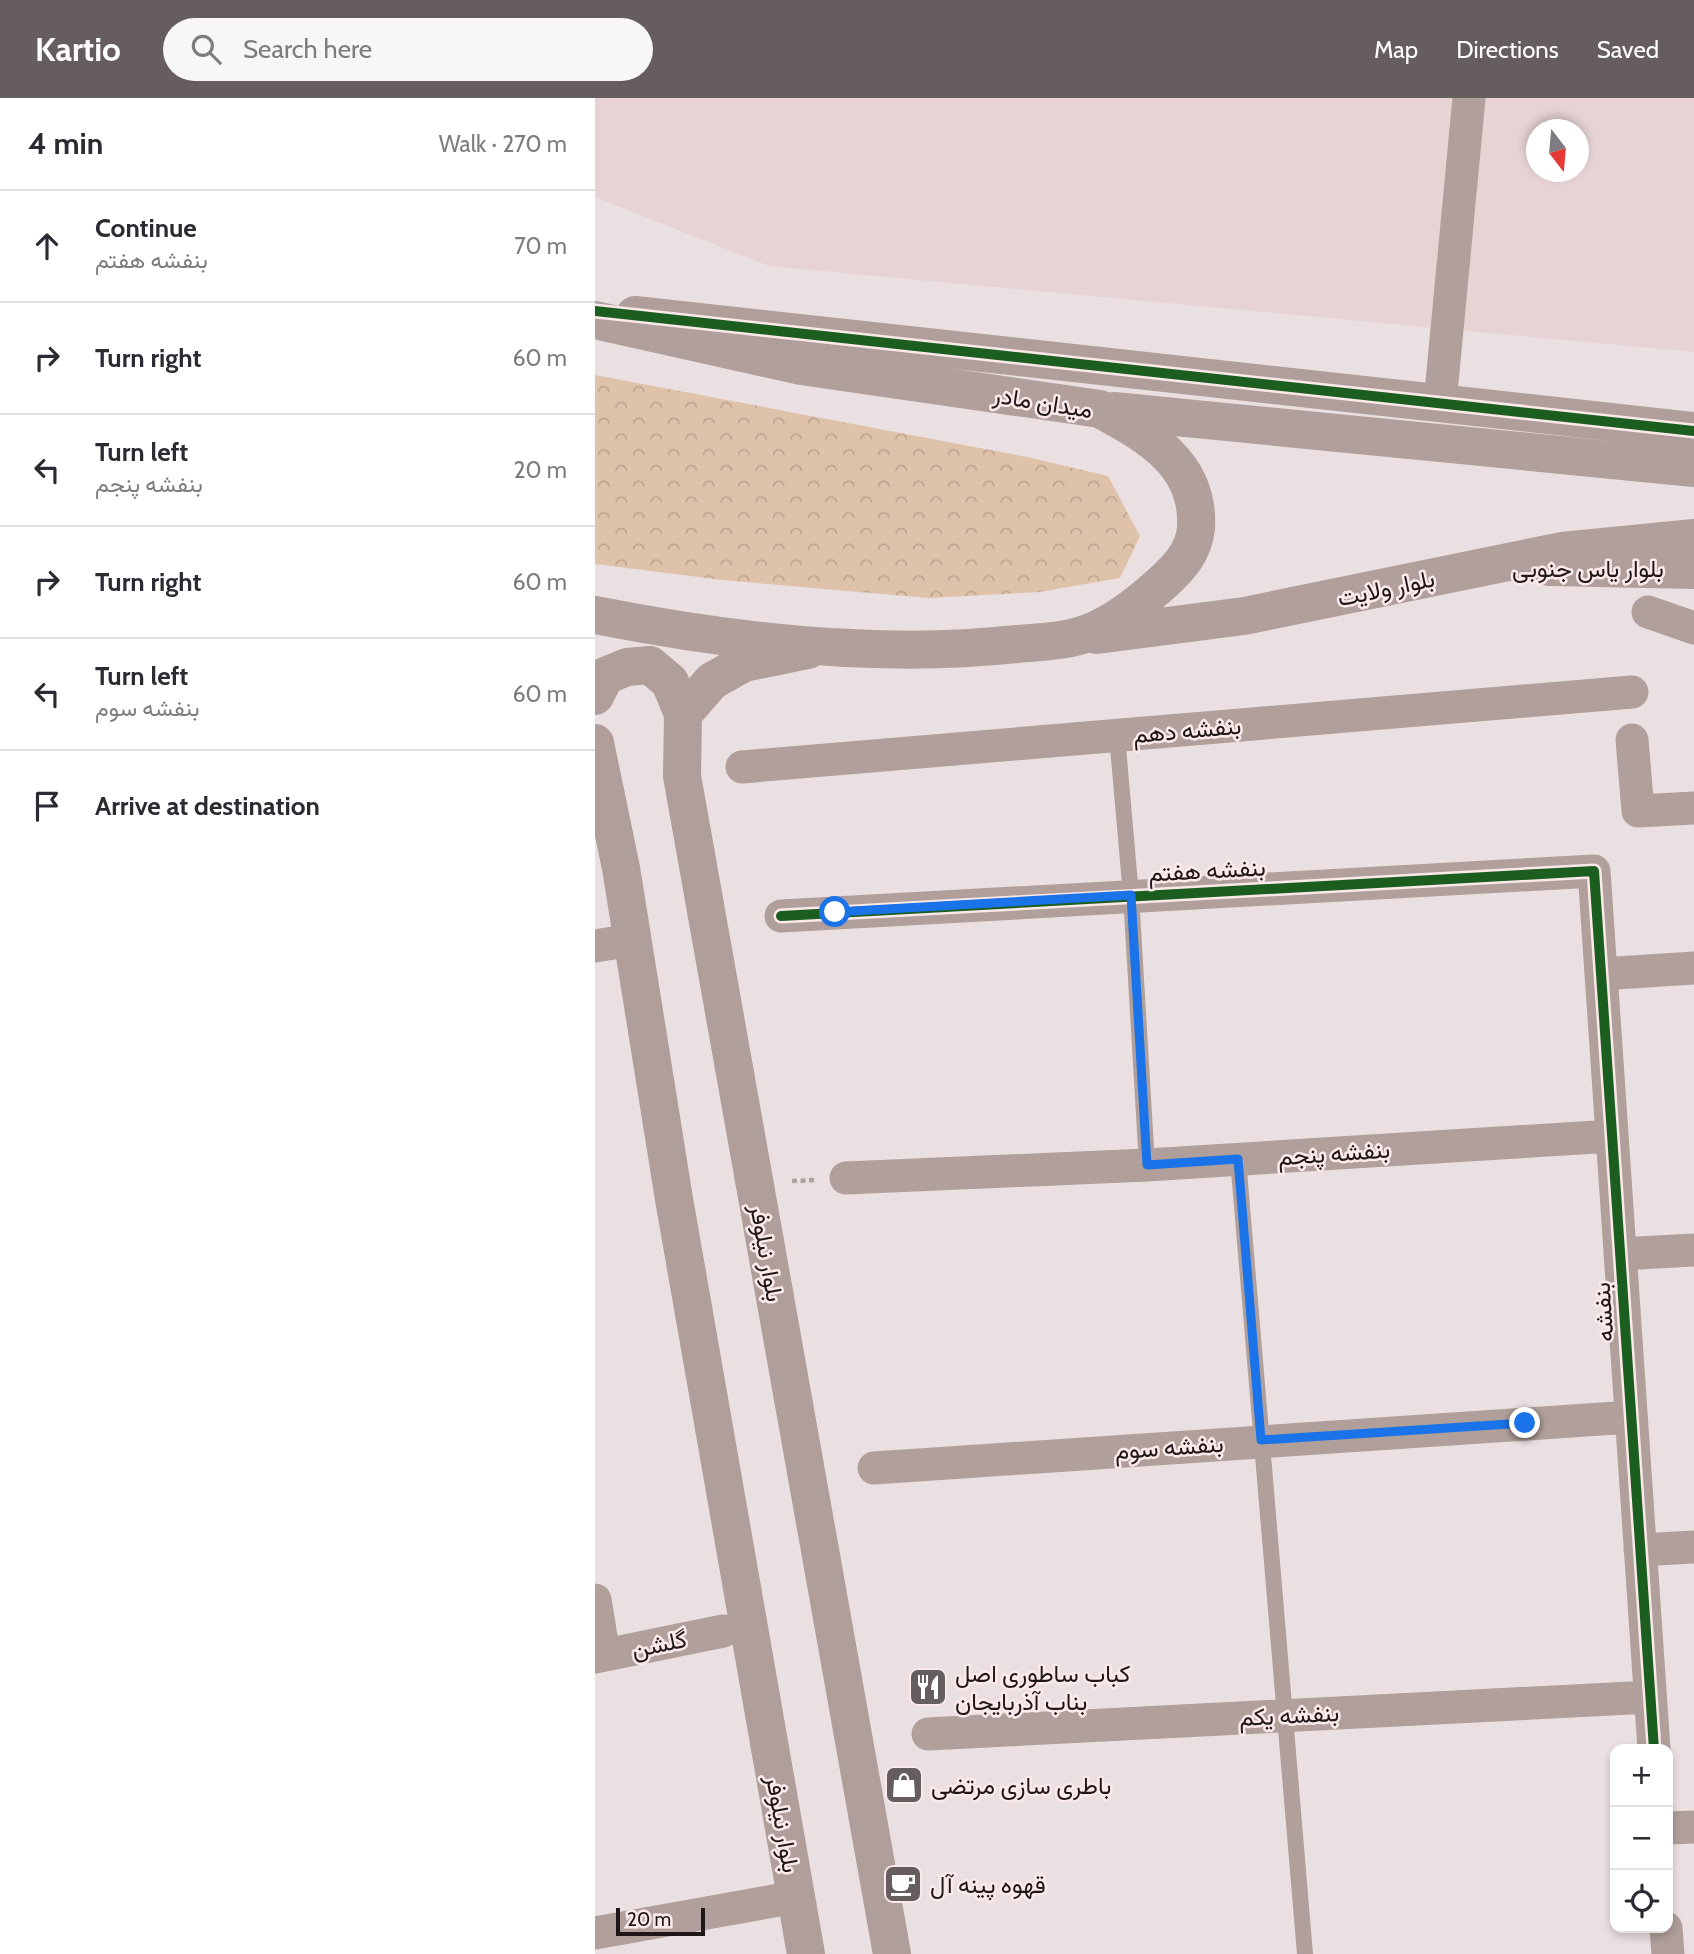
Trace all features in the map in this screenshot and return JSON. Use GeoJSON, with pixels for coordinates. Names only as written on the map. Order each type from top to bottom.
{"type":"FeatureCollection","features":[{"type":"Feature","properties":{"kind":"main road"},"geometry":{"type":"LineString","coordinates":[[595,311],[1694,431]]}},
{"type":"Feature","properties":{"kind":"main road","name":"میدان مادر"},"geometry":{"type":"LineString","coordinates":[[595,320],[801,366],[1100,409],[1144,433],[1174,457],[1192,489],[1197,513],[1195,541],[1180,568],[1118,617],[1077,637],[960,650],[828,647],[645,625],[595,615]]}},
{"type":"Feature","properties":{"kind":"main road"},"geometry":{"type":"LineString","coordinates":[[1100,409],[1694,468]]}},
{"type":"Feature","properties":{"kind":"main road","name":"بلوار ولایت"},"geometry":{"type":"LineString","coordinates":[[1077,637],[1244,616],[1562,551],[1694,538]]}},
{"type":"Feature","properties":{"kind":"main road","name":"بلوار یاس جنوبی"},"geometry":{"type":"LineString","coordinates":[[1482,568],[1591,566],[1694,570]]}},
{"type":"Feature","properties":{"kind":"main road"},"geometry":{"type":"LineString","coordinates":[[595,696],[605,676],[627,667],[650,665],[670,682],[683,714],[712,681],[744,663],[828,647]]}},
{"type":"Feature","properties":{"kind":"main road","name":"بلوار نیلوفر"},"geometry":{"type":"LineString","coordinates":[[683,714],[682,776],[892,1954]]}},
{"type":"Feature","properties":{"kind":"main road","name":"بلوار نیلوفر"},"geometry":{"type":"LineString","coordinates":[[595,743],[621,868],[605,938],[806,1954]]}},
{"type":"Feature","properties":{"kind":"street"},"geometry":{"type":"LineString","coordinates":[[1440,403],[1469,98]]}},
{"type":"Feature","properties":{"kind":"street"},"geometry":{"type":"LineString","coordinates":[[1648,612],[1694,628]]}},
{"type":"Feature","properties":{"kind":"street","name":"بنفشه دهم"},"geometry":{"type":"LineString","coordinates":[[742,767],[1632,692]]}},
{"type":"Feature","properties":{"kind":"street"},"geometry":{"type":"LineString","coordinates":[[1632,740],[1638,811],[1694,808]]}},
{"type":"Feature","properties":{"kind":"street","name":"بنفشه هفتم"},"geometry":{"type":"LineString","coordinates":[[781,916],[1594,871]]}},
{"type":"Feature","properties":{"kind":"street","name":"بنفشه"},"geometry":{"type":"LineString","coordinates":[[1594,871],[1654,1744]]}},
{"type":"Feature","properties":{"kind":"street"},"geometry":{"type":"LineString","coordinates":[[1601,974],[1694,968]]}},
{"type":"Feature","properties":{"kind":"street","name":"بنفشه پنجم"},"geometry":{"type":"LineString","coordinates":[[846,1178],[1147,1165],[1612,1136]]}},
{"type":"Feature","properties":{"kind":"street"},"geometry":{"type":"LineString","coordinates":[[1620,1254],[1694,1250]]}},
{"type":"Feature","properties":{"kind":"street","name":"بنفشه سوم"},"geometry":{"type":"LineString","coordinates":[[874,1468],[1631,1417]]}},
{"type":"Feature","properties":{"kind":"street"},"geometry":{"type":"LineString","coordinates":[[1640,1550],[1694,1547]]}},
{"type":"Feature","properties":{"kind":"street"},"geometry":{"type":"LineString","coordinates":[[595,1600],[599,1656]]}},
{"type":"Feature","properties":{"kind":"street","name":"گلشن"},"geometry":{"type":"LineString","coordinates":[[599,1656],[723,1631]]}},
{"type":"Feature","properties":{"kind":"street","name":"بنفشه یکم"},"geometry":{"type":"LineString","coordinates":[[928,1734],[1650,1697]]}},
{"type":"Feature","properties":{"kind":"street"},"geometry":{"type":"LineString","coordinates":[[1673,1828],[1694,1826]]}},
{"type":"Feature","properties":{"kind":"street"},"geometry":{"type":"LineString","coordinates":[[595,1933],[796,1897]]}},
{"type":"Feature","properties":{"kind":"street"},"geometry":{"type":"LineString","coordinates":[[1666,1933],[1668,1954]]}},
{"type":"Feature","properties":{"kind":"lane"},"geometry":{"type":"LineString","coordinates":[[1117,736],[1131,895],[1147,1165]]}},
{"type":"Feature","properties":{"kind":"lane"},"geometry":{"type":"LineString","coordinates":[[1238,1159],[1305,1954]]}},
{"type":"Feature","properties":{"kind":"shaded area"},"geometry":{"type":"Polygon","coordinates":[[[595,98],[1694,98],[1694,352],[769,266],[595,197],[595,98]]]}},
{"type":"Feature","properties":{"kind":"green space"},"geometry":{"type":"Polygon","coordinates":[[[595,375],[1027,457],[1108,476],[1140,536],[1120,578],[1039,592],[928,598],[722,580],[595,564],[595,375]]]}},
{"type":"Feature","properties":{"kind":"cycle path"},"geometry":{"type":"LineString","coordinates":[[595,311],[1694,431]]}},
{"type":"Feature","properties":{"kind":"cycle path"},"geometry":{"type":"LineString","coordinates":[[781,916],[1594,871],[1654,1744]]}},
{"type":"Feature","properties":{"kind":"place","name":"کباب ساطوری اصل بناب آذربایجان"},"geometry":{"type":"Point","coordinates":[928,1687]}},
{"type":"Feature","properties":{"kind":"place","name":"باطری سازی مرتضی"},"geometry":{"type":"Point","coordinates":[904,1785]}},
{"type":"Feature","properties":{"kind":"place","name":"قهوه پینه آل"},"geometry":{"type":"Point","coordinates":[903,1884]}},
{"type":"Feature","properties":{"kind":"route"},"geometry":{"type":"LineString","coordinates":[[835,912],[1131,895],[1147,1165],[1238,1159],[1261,1440],[1525,1423]]}}]}
